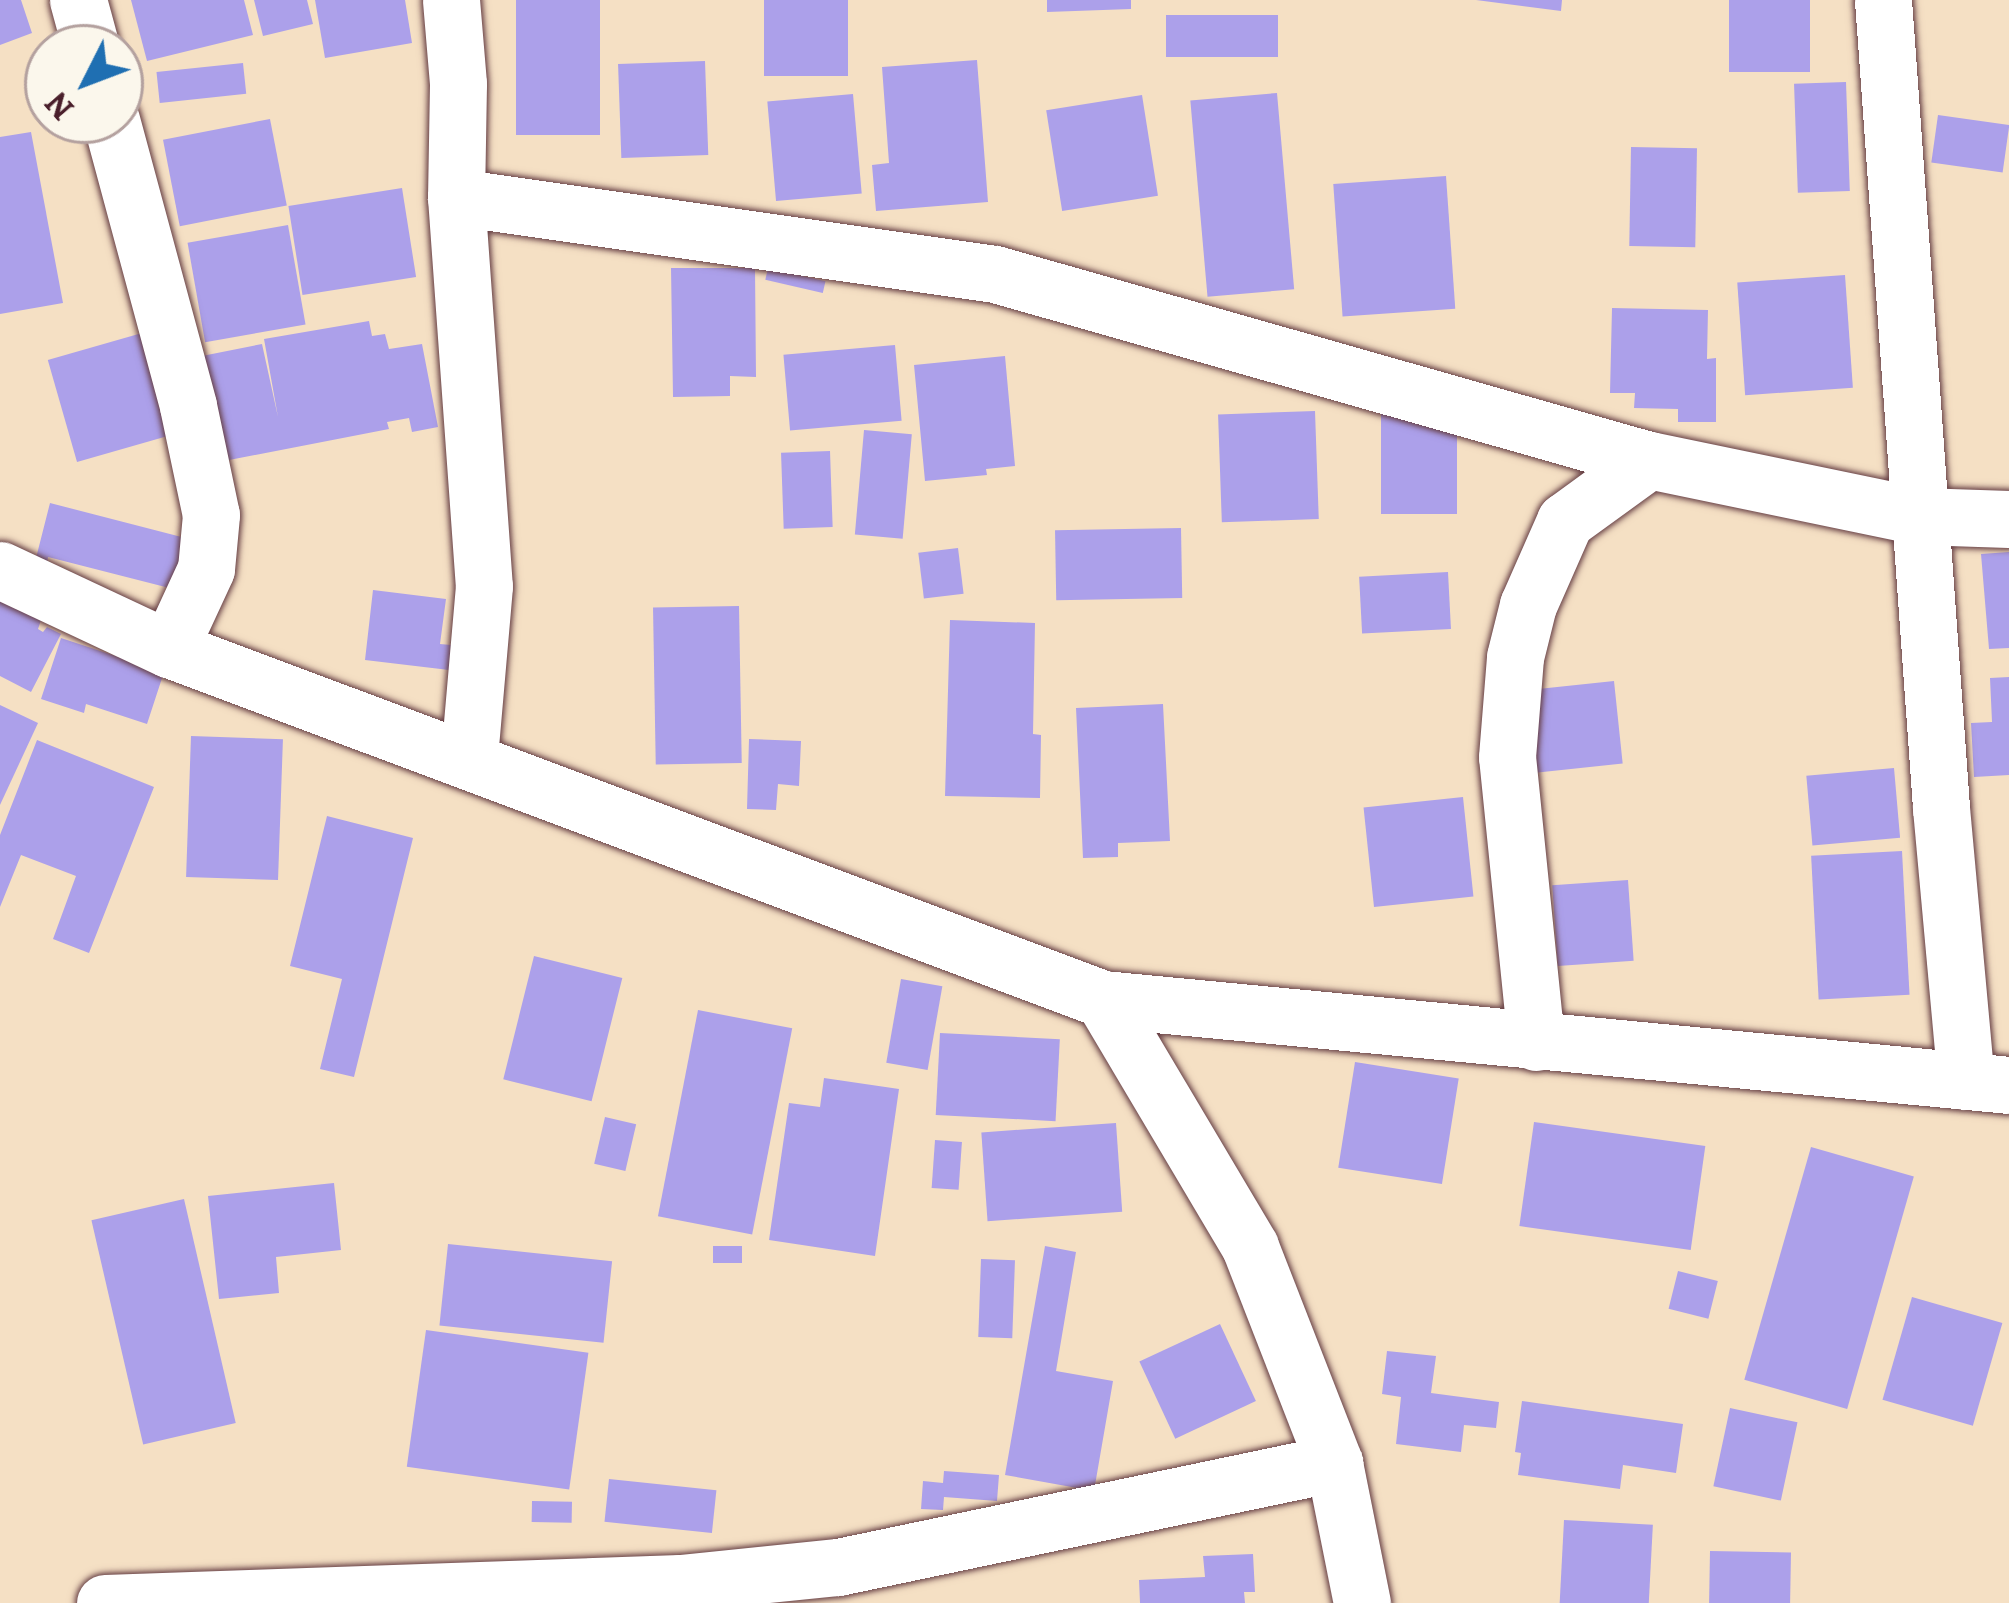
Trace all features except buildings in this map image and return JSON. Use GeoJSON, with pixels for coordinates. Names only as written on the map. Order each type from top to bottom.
{"type":"FeatureCollection","features":[{"type":"Feature","properties":{"kind":"street"},"geometry":{"type":"LineString","coordinates":[[451,0],[458,83],[456,197],[484,586],[469,758]]}},
{"type":"Feature","properties":{"kind":"street"},"geometry":{"type":"LineString","coordinates":[[0,569],[169,649],[1103,999],[1988,1083],[1918,516],[1882,0]]}},
{"type":"Feature","properties":{"kind":"street"},"geometry":{"type":"LineString","coordinates":[[117,144],[188,406],[211,515],[206,569],[169,649]]}},
{"type":"Feature","properties":{"kind":"street"},"geometry":{"type":"LineString","coordinates":[[456,197],[995,274],[1649,460],[1918,516],[2009,519]]}},
{"type":"Feature","properties":{"kind":"street"},"geometry":{"type":"LineString","coordinates":[[1536,1042],[1507,757],[1515,657],[1528,605],[1564,521],[1649,460]]}},
{"type":"Feature","properties":{"kind":"street"},"geometry":{"type":"LineString","coordinates":[[1103,999],[1250,1247],[1334,1463],[1362,1603]]}},
{"type":"Feature","properties":{"kind":"street"},"geometry":{"type":"LineString","coordinates":[[105,1603],[680,1583],[838,1567],[1334,1463]]}}]}
